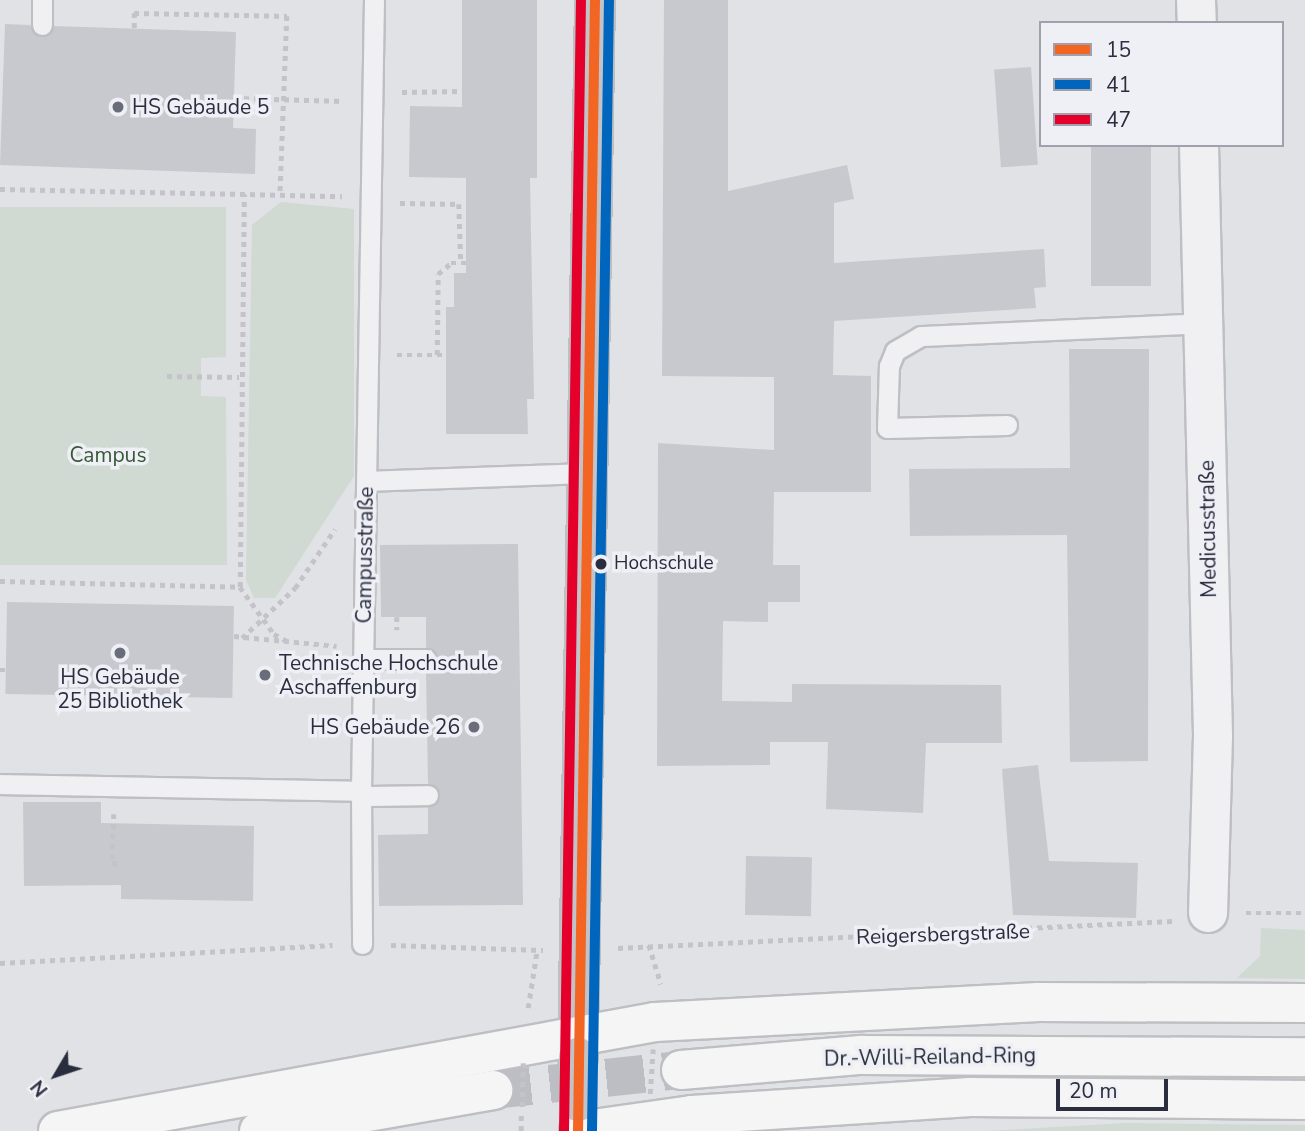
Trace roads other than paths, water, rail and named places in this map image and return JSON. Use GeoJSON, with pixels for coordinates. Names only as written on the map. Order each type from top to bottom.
{"type":"FeatureCollection","features":[{"type":"Feature","properties":{"kind":"highway"},"geometry":{"type":"LineString","coordinates":[[58,1131],[578,1045],[655,1022],[1038,1002],[1305,1003]]}},
{"type":"Feature","properties":{"kind":"highway","name":"Dr.-Willi-Reiland-Ring"},"geometry":{"type":"LineString","coordinates":[[667,1060],[861,1055],[1305,1058]]}},
{"type":"Feature","properties":{"kind":"highway"},"geometry":{"type":"LineString","coordinates":[[578,1121],[970,1097],[1305,1100]]}},
{"type":"Feature","properties":{"kind":"highway"},"geometry":{"type":"LineString","coordinates":[[259,1131],[507,1098]]}},
{"type":"Feature","properties":{"kind":"main road"},"geometry":{"type":"LineString","coordinates":[[578,1121],[579,952],[589,628],[584,473],[595,0]]}},
{"type":"Feature","properties":{"kind":"street"},"geometry":{"type":"LineString","coordinates":[[1196,0],[1197,21]]}},
{"type":"Feature","properties":{"kind":"street","name":"Medicusstraße"},"geometry":{"type":"LineString","coordinates":[[1199,147],[1213,736],[1208,913]]}},
{"type":"Feature","properties":{"kind":"lane"},"geometry":{"type":"LineString","coordinates":[[42,0],[42,25]]}},
{"type":"Feature","properties":{"kind":"lane","name":"Campusstraße"},"geometry":{"type":"LineString","coordinates":[[362,944],[360,793],[374,0]]}},
{"type":"Feature","properties":{"kind":"lane"},"geometry":{"type":"LineString","coordinates":[[1007,425],[887,428],[895,351],[921,336],[1203,323]]}},
{"type":"Feature","properties":{"kind":"lane"},"geometry":{"type":"LineString","coordinates":[[366,481],[584,473]]}},
{"type":"Feature","properties":{"kind":"lane"},"geometry":{"type":"LineString","coordinates":[[363,653],[426,659]]}},
{"type":"Feature","properties":{"kind":"lane"},"geometry":{"type":"LineString","coordinates":[[0,784],[428,795]]}},
{"type":"Feature","properties":{"kind":"tunnel"},"geometry":{"type":"LineString","coordinates":[[493,1090],[681,1070]]}},
{"type":"Feature","properties":{"kind":"place","name":"HS Gebäude 5"},"geometry":{"type":"Point","coordinates":[118,107]}},
{"type":"Feature","properties":{"kind":"place","name":"Hochschule"},"geometry":{"type":"Point","coordinates":[601,564]}},
{"type":"Feature","properties":{"kind":"place","name":"HS Gebäude 25 Bibliothek"},"geometry":{"type":"Point","coordinates":[120,653]}},
{"type":"Feature","properties":{"kind":"place","name":"Technische Hochschule Aschaffenburg"},"geometry":{"type":"Point","coordinates":[265,675]}},
{"type":"Feature","properties":{"kind":"place","name":"HS Gebäude 26"},"geometry":{"type":"Point","coordinates":[474,727]}},
{"type":"Feature","properties":{"kind":"park label","name":"Campus"},"geometry":{"type":"Point","coordinates":[108,455]}}]}
